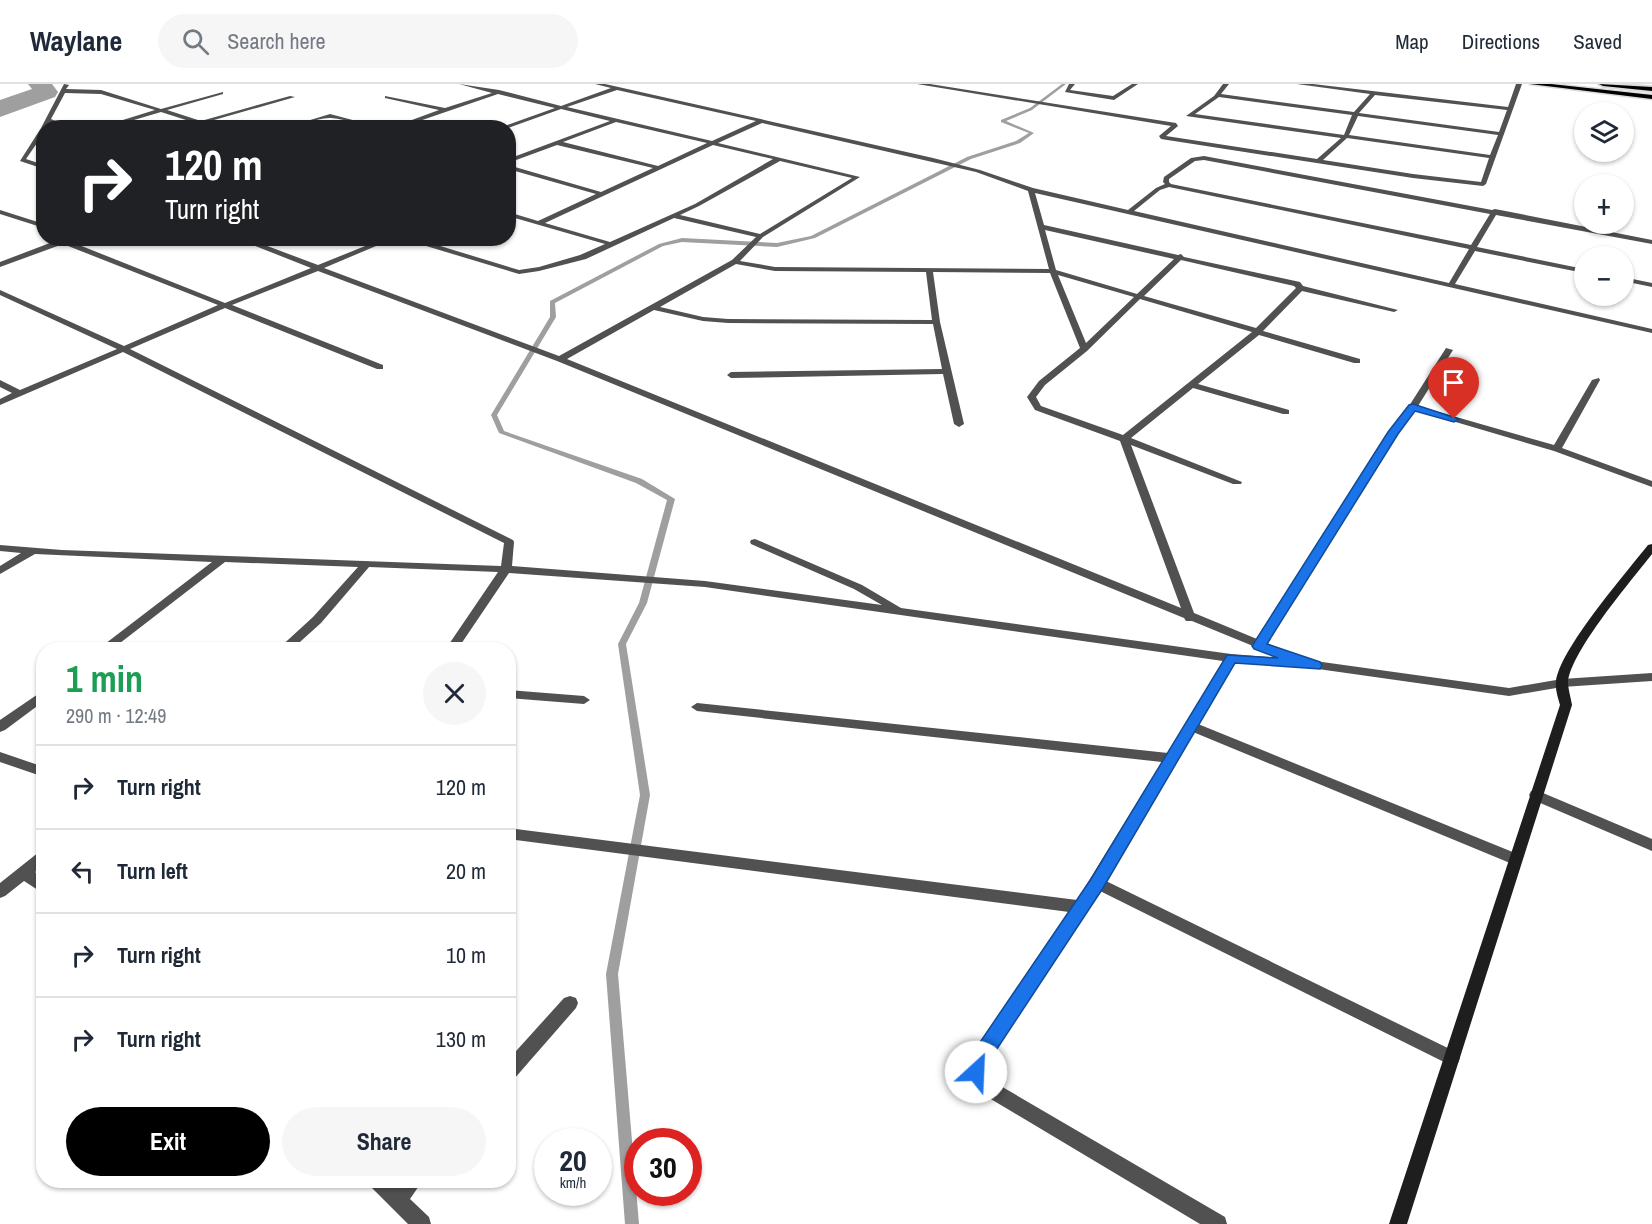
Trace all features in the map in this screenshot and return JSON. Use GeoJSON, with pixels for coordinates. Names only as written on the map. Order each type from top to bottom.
{"type":"FeatureCollection","features":[{"type":"Feature","properties":{"kind":"highway"},"geometry":{"type":"LineString","coordinates":[[1603,84],[1652,87]]}},
{"type":"Feature","properties":{"kind":"highway"},"geometry":{"type":"LineString","coordinates":[[1643,84],[1652,87]]}},
{"type":"Feature","properties":{"kind":"main road"},"geometry":{"type":"LineString","coordinates":[[1533,84],[1652,97]]}},
{"type":"Feature","properties":{"kind":"main road"},"geometry":{"type":"LineString","coordinates":[[1398,1224],[1566,705],[1562,682],[1568,664],[1600,615],[1652,547]]}},
{"type":"Feature","properties":{"kind":"street"},"geometry":{"type":"LineString","coordinates":[[462,84],[857,177],[761,236],[735,262],[560,359]]}},
{"type":"Feature","properties":{"kind":"street"},"geometry":{"type":"LineString","coordinates":[[598,84],[933,160],[978,171],[1031,190],[1128,213],[1652,331]]}},
{"type":"Feature","properties":{"kind":"street"},"geometry":{"type":"LineString","coordinates":[[516,123],[629,84]]}},
{"type":"Feature","properties":{"kind":"street"},"geometry":{"type":"LineString","coordinates":[[920,84],[1176,125]]}},
{"type":"Feature","properties":{"kind":"street"},"geometry":{"type":"LineString","coordinates":[[1072,84],[1067,91],[1114,98],[1135,84]]}},
{"type":"Feature","properties":{"kind":"street"},"geometry":{"type":"LineString","coordinates":[[1226,84],[1218,95],[1161,136],[1318,162],[1483,184],[1519,84]]}},
{"type":"Feature","properties":{"kind":"street"},"geometry":{"type":"LineString","coordinates":[[1300,84],[1510,109]]}},
{"type":"Feature","properties":{"kind":"street"},"geometry":{"type":"LineString","coordinates":[[48,120],[66,87],[101,92],[195,120]]}},
{"type":"Feature","properties":{"kind":"street"},"geometry":{"type":"LineString","coordinates":[[416,120],[499,92]]}},
{"type":"Feature","properties":{"kind":"street"},"geometry":{"type":"LineString","coordinates":[[127,120],[221,93]]}},
{"type":"Feature","properties":{"kind":"street"},"geometry":{"type":"LineString","coordinates":[[1318,162],[1346,136],[1356,113],[1374,93]]}},
{"type":"Feature","properties":{"kind":"street"},"geometry":{"type":"LineString","coordinates":[[1218,95],[1502,134]]}},
{"type":"Feature","properties":{"kind":"street"},"geometry":{"type":"LineString","coordinates":[[209,120],[292,97]]}},
{"type":"Feature","properties":{"kind":"street"},"geometry":{"type":"LineString","coordinates":[[387,97],[446,110]]}},
{"type":"Feature","properties":{"kind":"street"},"geometry":{"type":"LineString","coordinates":[[1191,115],[1493,157]]}},
{"type":"Feature","properties":{"kind":"street"},"geometry":{"type":"LineString","coordinates":[[315,120],[330,116],[346,120]]}},
{"type":"Feature","properties":{"kind":"street"},"geometry":{"type":"LineString","coordinates":[[516,158],[614,121]]}},
{"type":"Feature","properties":{"kind":"street"},"geometry":{"type":"LineString","coordinates":[[538,222],[761,121]]}},
{"type":"Feature","properties":{"kind":"street"},"geometry":{"type":"LineString","coordinates":[[36,140],[22,160],[36,164]]}},
{"type":"Feature","properties":{"kind":"street"},"geometry":{"type":"LineString","coordinates":[[558,142],[658,168]]}},
{"type":"Feature","properties":{"kind":"street"},"geometry":{"type":"LineString","coordinates":[[1169,185],[1166,178],[1193,159],[1204,158],[1652,242]]}},
{"type":"Feature","properties":{"kind":"street"},"geometry":{"type":"LineString","coordinates":[[432,246],[519,272],[539,269],[583,257],[674,216],[778,159]]}},
{"type":"Feature","properties":{"kind":"street"},"geometry":{"type":"LineString","coordinates":[[516,169],[603,194]]}},
{"type":"Feature","properties":{"kind":"street"},"geometry":{"type":"LineString","coordinates":[[1128,213],[1158,189],[1169,185],[1574,269]]}},
{"type":"Feature","properties":{"kind":"street"},"geometry":{"type":"LineString","coordinates":[[1031,190],[1053,271],[1084,349]]}},
{"type":"Feature","properties":{"kind":"street"},"geometry":{"type":"LineString","coordinates":[[1451,285],[1495,211]]}},
{"type":"Feature","properties":{"kind":"street"},"geometry":{"type":"LineString","coordinates":[[0,212],[36,223]]}},
{"type":"Feature","properties":{"kind":"street"},"geometry":{"type":"LineString","coordinates":[[516,216],[611,244]]}},
{"type":"Feature","properties":{"kind":"street"},"geometry":{"type":"LineString","coordinates":[[674,216],[761,236]]}},
{"type":"Feature","properties":{"kind":"street"},"geometry":{"type":"LineString","coordinates":[[1042,227],[1181,256],[1394,310]]}},
{"type":"Feature","properties":{"kind":"street"},"geometry":{"type":"LineString","coordinates":[[0,265],[52,246]]}},
{"type":"Feature","properties":{"kind":"street"},"geometry":{"type":"LineString","coordinates":[[82,246],[223,306],[380,367]]}},
{"type":"Feature","properties":{"kind":"street"},"geometry":{"type":"LineString","coordinates":[[258,246],[560,359],[1259,646],[1315,665]]}},
{"type":"Feature","properties":{"kind":"street"},"geometry":{"type":"LineString","coordinates":[[0,402],[223,306],[372,246]]}},
{"type":"Feature","properties":{"kind":"street"},"geometry":{"type":"LineString","coordinates":[[1181,256],[1141,297],[1084,349],[1042,383],[1031,397],[1038,408],[1237,482]]}},
{"type":"Feature","properties":{"kind":"street"},"geometry":{"type":"LineString","coordinates":[[735,262],[775,269],[1053,271],[1256,333],[1357,361]]}},
{"type":"Feature","properties":{"kind":"street"},"geometry":{"type":"LineString","coordinates":[[929,270],[936,322],[959,424]]}},
{"type":"Feature","properties":{"kind":"street"},"geometry":{"type":"LineString","coordinates":[[1634,281],[1652,285]]}},
{"type":"Feature","properties":{"kind":"street"},"geometry":{"type":"LineString","coordinates":[[1124,439],[1256,333],[1300,288]]}},
{"type":"Feature","properties":{"kind":"street"},"geometry":{"type":"LineString","coordinates":[[0,292],[124,349],[509,542],[506,569],[456,642]]}},
{"type":"Feature","properties":{"kind":"street"},"geometry":{"type":"LineString","coordinates":[[654,308],[703,319],[728,321],[936,322]]}},
{"type":"Feature","properties":{"kind":"street"},"geometry":{"type":"LineString","coordinates":[[1259,646],[1394,432],[1413,407],[1449,350]]}},
{"type":"Feature","properties":{"kind":"street"},"geometry":{"type":"LineString","coordinates":[[731,375],[947,371]]}},
{"type":"Feature","properties":{"kind":"street"},"geometry":{"type":"LineString","coordinates":[[1557,449],[1596,380]]}},
{"type":"Feature","properties":{"kind":"street"},"geometry":{"type":"LineString","coordinates":[[0,383],[18,393]]}},
{"type":"Feature","properties":{"kind":"street"},"geometry":{"type":"LineString","coordinates":[[1194,385],[1286,412]]}},
{"type":"Feature","properties":{"kind":"street"},"geometry":{"type":"LineString","coordinates":[[1413,407],[1557,449],[1652,484]]}},
{"type":"Feature","properties":{"kind":"street"},"geometry":{"type":"LineString","coordinates":[[1124,439],[1190,618]]}},
{"type":"Feature","properties":{"kind":"street"},"geometry":{"type":"LineString","coordinates":[[755,542],[858,587],[902,612]]}},
{"type":"Feature","properties":{"kind":"street"},"geometry":{"type":"LineString","coordinates":[[0,548],[506,569],[705,584],[1232,658],[1315,665],[1509,692],[1562,682],[1652,677]]}},
{"type":"Feature","properties":{"kind":"street"},"geometry":{"type":"LineString","coordinates":[[0,571],[32,551]]}},
{"type":"Feature","properties":{"kind":"street"},"geometry":{"type":"LineString","coordinates":[[114,642],[224,558]]}},
{"type":"Feature","properties":{"kind":"street"},"geometry":{"type":"LineString","coordinates":[[292,642],[317,620],[366,564]]}},
{"type":"Feature","properties":{"kind":"street"},"geometry":{"type":"LineString","coordinates":[[1218,1224],[980,1083],[976,1072],[978,1061],[1097,884],[1232,658]]}},
{"type":"Feature","properties":{"kind":"street"},"geometry":{"type":"LineString","coordinates":[[516,695],[584,700]]}},
{"type":"Feature","properties":{"kind":"street"},"geometry":{"type":"LineString","coordinates":[[0,727],[36,700]]}},
{"type":"Feature","properties":{"kind":"street"},"geometry":{"type":"LineString","coordinates":[[697,706],[1172,758]]}},
{"type":"Feature","properties":{"kind":"street"},"geometry":{"type":"LineString","coordinates":[[1191,726],[1515,859]]}},
{"type":"Feature","properties":{"kind":"street"},"geometry":{"type":"LineString","coordinates":[[0,757],[36,769]]}},
{"type":"Feature","properties":{"kind":"street"},"geometry":{"type":"LineString","coordinates":[[1536,795],[1652,845]]}},
{"type":"Feature","properties":{"kind":"street"},"geometry":{"type":"LineString","coordinates":[[516,834],[1081,907]]}},
{"type":"Feature","properties":{"kind":"street"},"geometry":{"type":"LineString","coordinates":[[0,892],[36,862]]}},
{"type":"Feature","properties":{"kind":"street"},"geometry":{"type":"LineString","coordinates":[[24,872],[36,882]]}},
{"type":"Feature","properties":{"kind":"street"},"geometry":{"type":"LineString","coordinates":[[1097,884],[1452,1058]]}},
{"type":"Feature","properties":{"kind":"street"},"geometry":{"type":"LineString","coordinates":[[516,1064],[570,1004]]}},
{"type":"Feature","properties":{"kind":"street"},"geometry":{"type":"LineString","coordinates":[[384,1188],[422,1224]]}},
{"type":"Feature","properties":{"kind":"street"},"geometry":{"type":"LineString","coordinates":[[397,1200],[407,1188]]}},
{"type":"Feature","properties":{"kind":"waterway"},"geometry":{"type":"LineString","coordinates":[[0,109],[46,92],[40,84]]}},
{"type":"Feature","properties":{"kind":"waterway"},"geometry":{"type":"LineString","coordinates":[[632,1224],[612,974],[645,795],[622,644],[643,603],[671,499],[639,481],[501,432],[494,415],[553,317],[552,302],[661,245],[682,240],[777,245],[813,237],[969,158],[1018,142],[1032,133],[1002,121],[1031,109],[1064,84]]}},
{"type":"Feature","properties":{"kind":"route"},"geometry":{"type":"LineString","coordinates":[[976,1072],[978,1061],[1097,884],[1232,658],[1315,665],[1259,646],[1394,432],[1413,407],[1454,419]]}}]}
